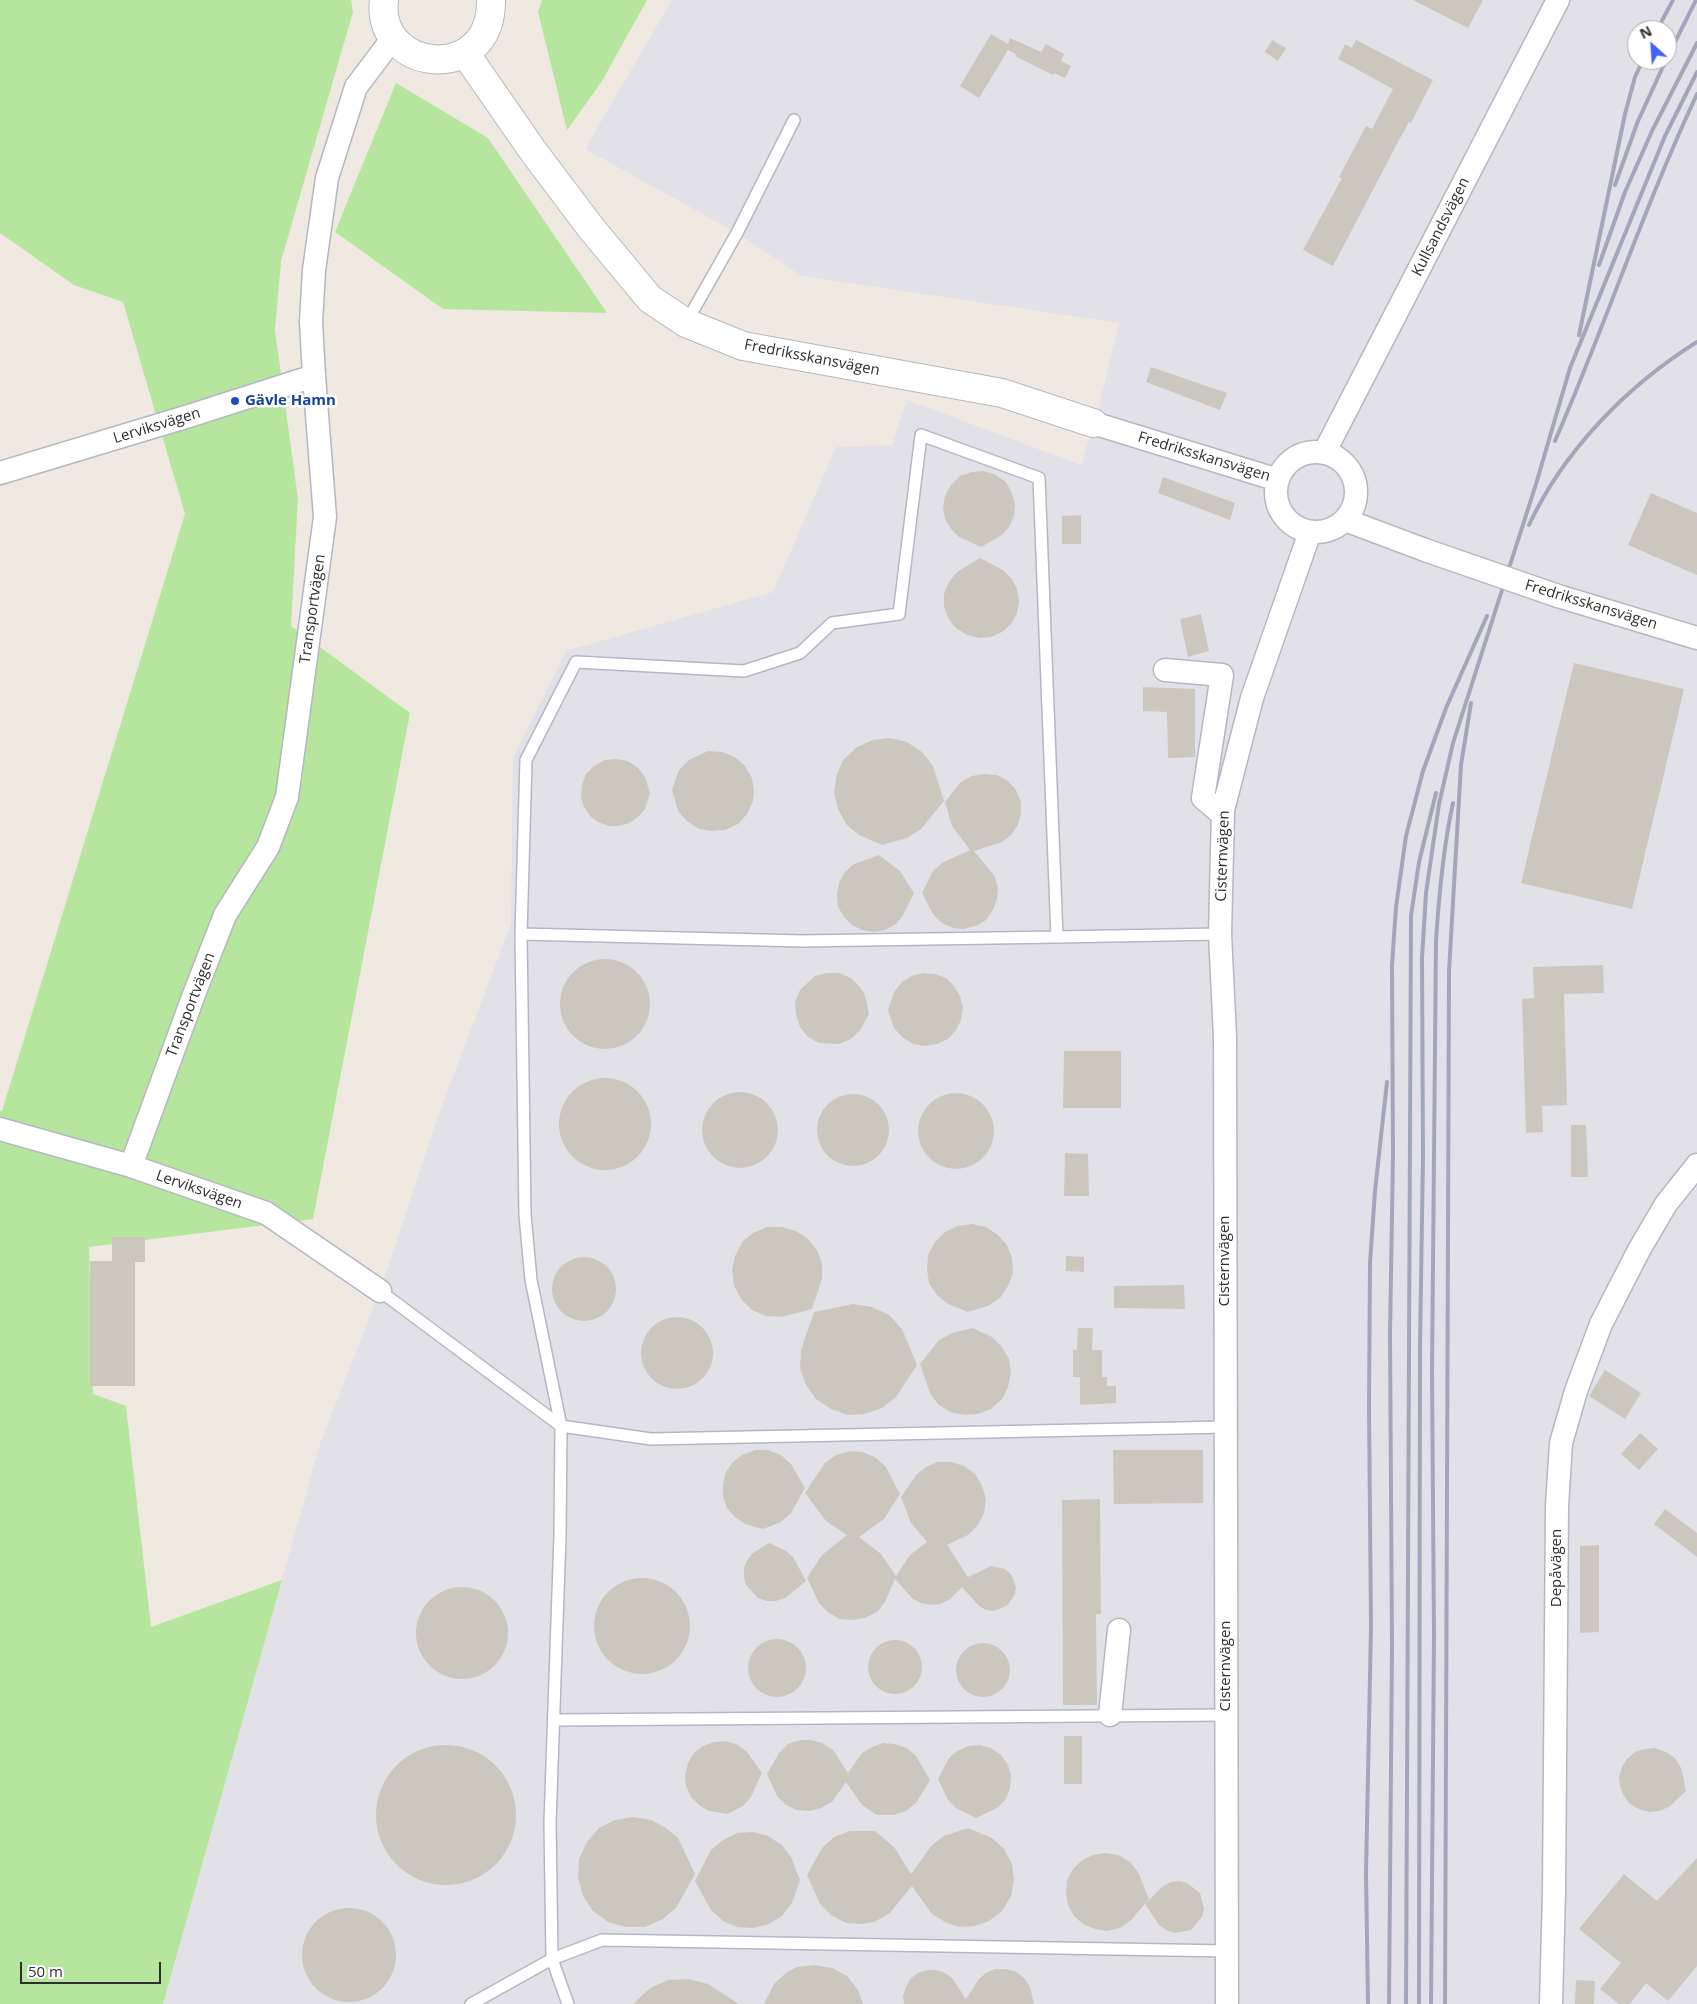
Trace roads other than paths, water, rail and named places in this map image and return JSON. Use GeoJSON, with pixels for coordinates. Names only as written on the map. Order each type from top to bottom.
{"type":"FeatureCollection","features":[{"type":"Feature","properties":{"kind":"main road"},"geometry":{"type":"LineString","coordinates":[[384,0],[383,7],[386,23],[394,38],[405,49],[418,57],[434,60],[450,59],[465,53],[478,43],[487,29],[491,13],[491,0]]}},
{"type":"Feature","properties":{"kind":"main road","name":"Fredriksskansvägen"},"geometry":{"type":"LineString","coordinates":[[465,53],[533,151],[597,235],[650,299],[686,323],[742,346],[1002,393],[1093,423]]}},
{"type":"Feature","properties":{"kind":"street","name":"Kullsandsvägen"},"geometry":{"type":"LineString","coordinates":[[1324,454],[1558,0]]}},
{"type":"Feature","properties":{"kind":"street","name":"Transportvägen"},"geometry":{"type":"LineString","coordinates":[[131,1166],[193,996],[225,916],[268,847],[287,797],[325,517],[311,322],[314,270],[327,178],[356,87],[394,38]]}},
{"type":"Feature","properties":{"kind":"street","name":"Lerviksvägen"},"geometry":{"type":"LineString","coordinates":[[0,473],[314,376]]}},
{"type":"Feature","properties":{"kind":"street","name":"Fredriksskansvägen"},"geometry":{"type":"LineString","coordinates":[[1093,423],[1278,480]]}},
{"type":"Feature","properties":{"kind":"street"},"geometry":{"type":"LineString","coordinates":[[1312,453],[1324,454],[1335,458],[1345,465],[1354,481],[1355,498],[1352,510],[1345,520],[1335,528],[1323,532],[1310,532],[1297,527],[1286,519],[1279,507],[1276,494],[1278,480],[1283,470],[1296,458],[1312,453]]}},
{"type":"Feature","properties":{"kind":"street","name":"Fredriksskansvägen"},"geometry":{"type":"LineString","coordinates":[[1345,520],[1558,596],[1697,638]]}},
{"type":"Feature","properties":{"kind":"street","name":"Cisternvägen"},"geometry":{"type":"LineString","coordinates":[[1227,2004],[1225,1037],[1220,934],[1223,815],[1252,698],[1310,532]]}},
{"type":"Feature","properties":{"kind":"street"},"geometry":{"type":"LineString","coordinates":[[1165,670],[1222,675],[1204,798],[1223,815]]}},
{"type":"Feature","properties":{"kind":"street","name":"Lerviksvägen"},"geometry":{"type":"LineString","coordinates":[[0,1130],[131,1166],[266,1213],[380,1291]]}},
{"type":"Feature","properties":{"kind":"street","name":"Depåvägen"},"geometry":{"type":"LineString","coordinates":[[1551,2004],[1554,1892],[1557,1506],[1561,1443],[1576,1391],[1601,1324],[1639,1250],[1666,1204],[1697,1165]]}},
{"type":"Feature","properties":{"kind":"street"},"geometry":{"type":"LineString","coordinates":[[1110,1716],[1119,1630]]}},
{"type":"Feature","properties":{"kind":"lane"},"geometry":{"type":"LineString","coordinates":[[686,323],[737,233],[794,120]]}},
{"type":"Feature","properties":{"kind":"lane"},"geometry":{"type":"LineString","coordinates":[[568,2004],[552,1959],[550,1822],[560,1536],[561,1426],[531,1280],[525,1215],[521,934],[526,760],[576,662],[744,671],[800,653],[832,623],[899,614],[920,435],[1039,478],[1057,937]]}},
{"type":"Feature","properties":{"kind":"lane"},"geometry":{"type":"LineString","coordinates":[[521,934],[802,941],[1220,934]]}},
{"type":"Feature","properties":{"kind":"lane"},"geometry":{"type":"LineString","coordinates":[[380,1291],[561,1426],[651,1438],[1226,1427]]}},
{"type":"Feature","properties":{"kind":"lane"},"geometry":{"type":"LineString","coordinates":[[554,1720],[1226,1715]]}},
{"type":"Feature","properties":{"kind":"lane"},"geometry":{"type":"LineString","coordinates":[[471,2004],[552,1959],[602,1940],[1227,1951]]}},
{"type":"Feature","properties":{"kind":"railway"},"geometry":{"type":"LineString","coordinates":[[1662,20],[1673,0]]}},
{"type":"Feature","properties":{"kind":"railway"},"geometry":{"type":"LineString","coordinates":[[1677,38],[1696,0]]}},
{"type":"Feature","properties":{"kind":"railway"},"geometry":{"type":"LineString","coordinates":[[1599,265],[1625,192],[1652,131],[1697,43]]}},
{"type":"Feature","properties":{"kind":"railway"},"geometry":{"type":"LineString","coordinates":[[1579,335],[1625,114],[1638,70]]}},
{"type":"Feature","properties":{"kind":"railway"},"geometry":{"type":"LineString","coordinates":[[1615,185],[1638,121],[1661,70]]}},
{"type":"Feature","properties":{"kind":"railway"},"geometry":{"type":"LineString","coordinates":[[1419,2004],[1420,1345],[1423,1157],[1422,958],[1426,893],[1439,804],[1453,743],[1536,484],[1570,368],[1665,136],[1697,72]]}},
{"type":"Feature","properties":{"kind":"railway"},"geometry":{"type":"LineString","coordinates":[[1555,441],[1659,180],[1697,94]]}},
{"type":"Feature","properties":{"kind":"railway"},"geometry":{"type":"LineString","coordinates":[[1529,525],[1543,497],[1560,471],[1600,422],[1622,399],[1646,379],[1671,359],[1697,342]]}},
{"type":"Feature","properties":{"kind":"railway"},"geometry":{"type":"LineString","coordinates":[[1389,2004],[1392,1646],[1390,1334],[1393,1155],[1392,965],[1396,907],[1406,836],[1423,771],[1446,708],[1487,616]]}},
{"type":"Feature","properties":{"kind":"railway"},"geometry":{"type":"LineString","coordinates":[[1445,2004],[1449,971],[1461,765],[1471,703]]}},
{"type":"Feature","properties":{"kind":"railway"},"geometry":{"type":"LineString","coordinates":[[1406,2004],[1411,916],[1419,862],[1436,793]]}},
{"type":"Feature","properties":{"kind":"railway"},"geometry":{"type":"LineString","coordinates":[[1431,2004],[1434,1634],[1432,1371],[1436,941],[1442,871],[1453,803]]}},
{"type":"Feature","properties":{"kind":"railway"},"geometry":{"type":"LineString","coordinates":[[1368,2004],[1366,1873],[1371,1626],[1370,1263],[1375,1191],[1387,1082]]}},
{"type":"Feature","properties":{"kind":"place","name":"Gävle Hamn"},"geometry":{"type":"Point","coordinates":[235,401]}}]}
